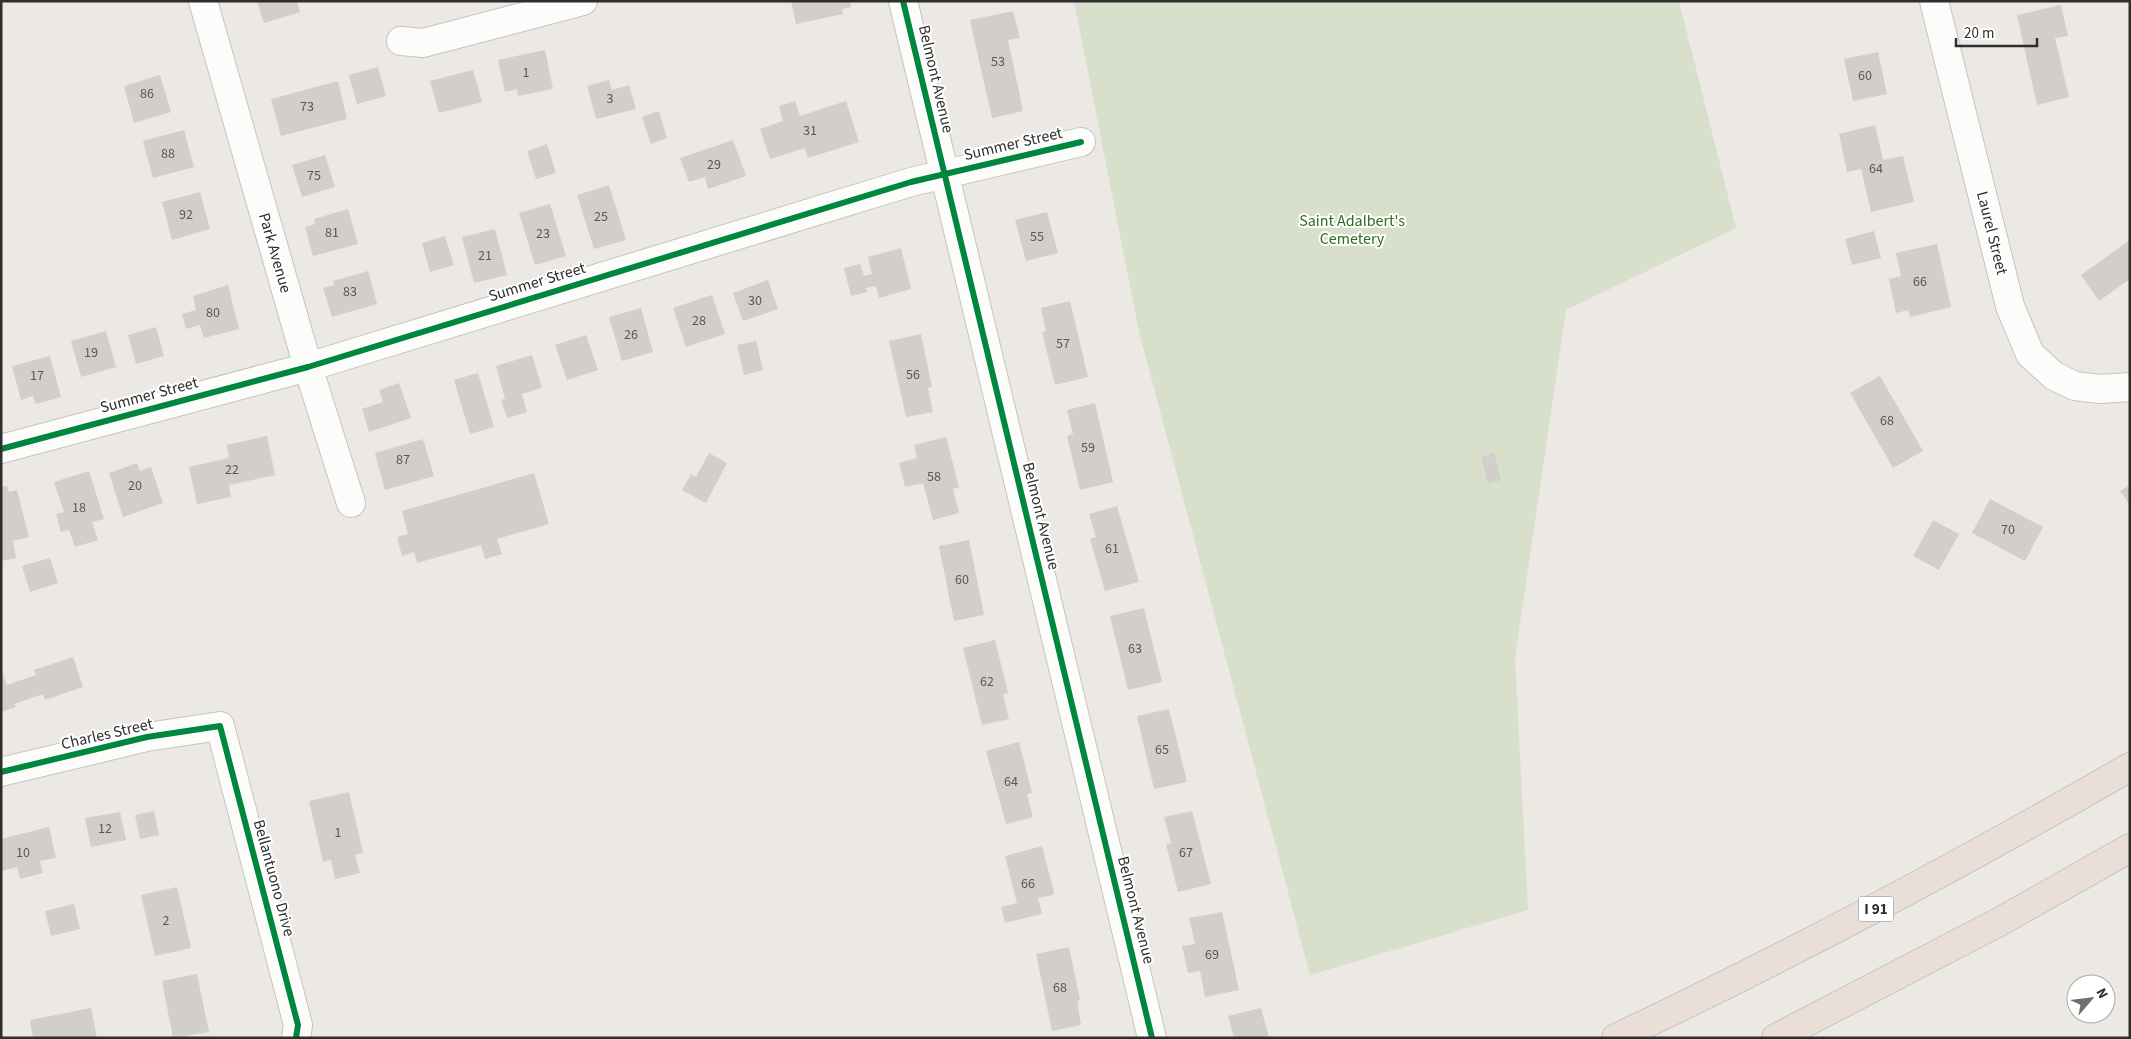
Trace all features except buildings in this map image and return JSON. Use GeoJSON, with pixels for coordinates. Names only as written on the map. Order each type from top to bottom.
{"type":"FeatureCollection","features":[{"type":"Feature","properties":{"kind":"highway","name":"I 91"},"geometry":{"type":"LineString","coordinates":[[1616,1038],[1750,973],[1905,894],[2130,767]]}},
{"type":"Feature","properties":{"kind":"highway"},"geometry":{"type":"LineString","coordinates":[[1776,1038],[2001,920],[2130,848]]}},
{"type":"Feature","properties":{"kind":"street","name":"Park Avenue"},"geometry":{"type":"LineString","coordinates":[[203,1],[308,367],[351,504]]}},
{"type":"Feature","properties":{"kind":"street"},"geometry":{"type":"LineString","coordinates":[[401,41],[423,43],[583,1]]}},
{"type":"Feature","properties":{"kind":"street","name":"Belmont Avenue"},"geometry":{"type":"LineString","coordinates":[[903,1],[1152,1038]]}},
{"type":"Feature","properties":{"kind":"street","name":"Laurel Street"},"geometry":{"type":"LineString","coordinates":[[1934,1],[2010,306],[2030,354],[2054,376],[2075,386],[2100,390],[2130,387]]}},
{"type":"Feature","properties":{"kind":"street","name":"Summer Street"},"geometry":{"type":"LineString","coordinates":[[1,449],[308,367],[892,188],[1082,142]]}},
{"type":"Feature","properties":{"kind":"street","name":"Charles Street"},"geometry":{"type":"LineString","coordinates":[[1,772],[147,737],[220,726]]}},
{"type":"Feature","properties":{"kind":"street","name":"Bellantuono Drive"},"geometry":{"type":"LineString","coordinates":[[220,726],[298,1025],[296,1038]]}},
{"type":"Feature","properties":{"kind":"green space","name":"Saint Adalbert's Cemetery"},"geometry":{"type":"Polygon","coordinates":[[[1074,1],[1679,1],[1736,228],[1566,310],[1515,658],[1528,910],[1310,975],[1139,332],[1074,1]]]}},
{"type":"Feature","properties":{"kind":"cycle path"},"geometry":{"type":"LineString","coordinates":[[903,1],[1152,1038]]}},
{"type":"Feature","properties":{"kind":"cycle path"},"geometry":{"type":"LineString","coordinates":[[1,449],[308,367],[911,182],[1081,142]]}},
{"type":"Feature","properties":{"kind":"cycle path"},"geometry":{"type":"LineString","coordinates":[[1,772],[147,737],[220,726],[298,1025],[296,1038]]}}]}
